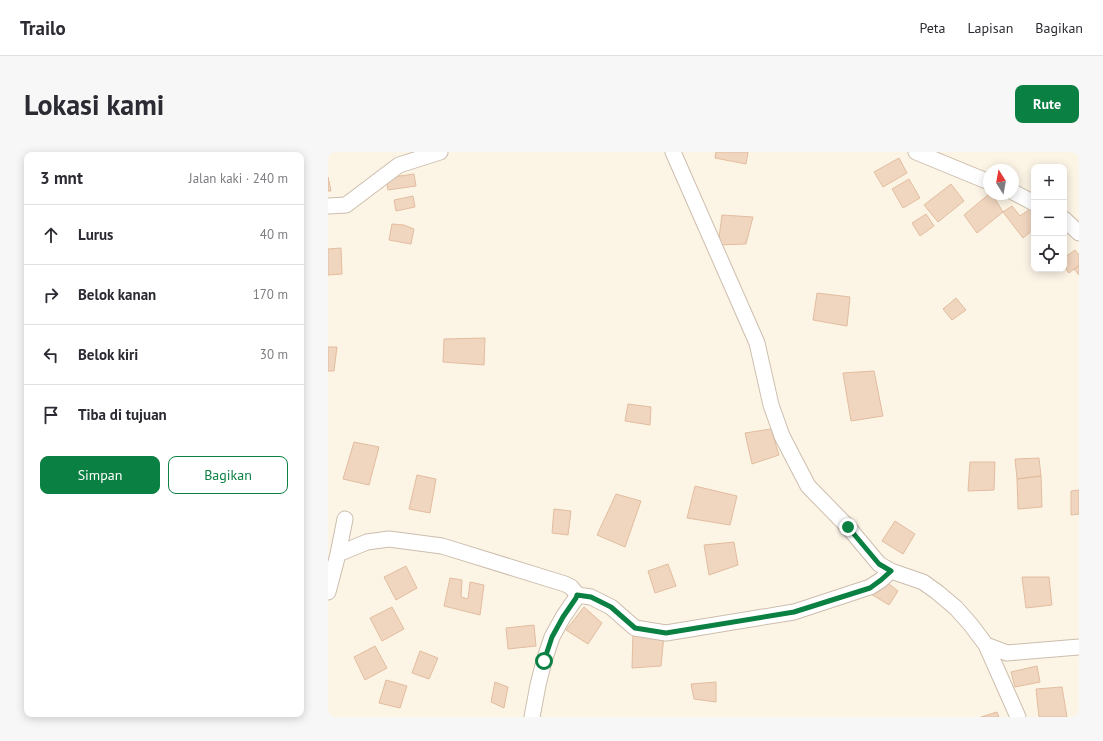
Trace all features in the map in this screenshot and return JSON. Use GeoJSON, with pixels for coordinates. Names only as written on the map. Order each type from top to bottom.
{"type":"FeatureCollection","features":[{"type":"Feature","properties":{"kind":"street"},"geometry":{"type":"LineString","coordinates":[[328,206],[346,205],[399,165],[440,152]]}},
{"type":"Feature","properties":{"kind":"street"},"geometry":{"type":"LineString","coordinates":[[673,152],[757,343],[771,405],[782,436],[808,486],[848,527],[879,564],[891,571],[923,582],[956,608],[986,645],[1018,717]]}},
{"type":"Feature","properties":{"kind":"street"},"geometry":{"type":"LineString","coordinates":[[916,152],[983,180]]}},
{"type":"Feature","properties":{"kind":"street"},"geometry":{"type":"LineString","coordinates":[[1019,195],[1031,201]]}},
{"type":"Feature","properties":{"kind":"street"},"geometry":{"type":"LineString","coordinates":[[1067,222],[1079,233]]}},
{"type":"Feature","properties":{"kind":"street"},"geometry":{"type":"LineString","coordinates":[[328,592],[338,554],[344,519]]}},
{"type":"Feature","properties":{"kind":"street"},"geometry":{"type":"LineString","coordinates":[[338,554],[367,542],[389,539],[442,546],[565,584],[574,590],[577,595]]}},
{"type":"Feature","properties":{"kind":"street"},"geometry":{"type":"LineString","coordinates":[[577,595],[591,597],[611,607],[635,628],[666,633],[794,612],[870,588],[891,571]]}},
{"type":"Feature","properties":{"kind":"street"},"geometry":{"type":"LineString","coordinates":[[532,717],[539,679],[552,637],[577,595]]}},
{"type":"Feature","properties":{"kind":"street"},"geometry":{"type":"LineString","coordinates":[[986,645],[1007,653],[1079,647]]}},
{"type":"Feature","properties":{"kind":"building"},"geometry":{"type":"Polygon","coordinates":[[[716,152],[748,152],[746,164],[715,158],[716,152]]]}},
{"type":"Feature","properties":{"kind":"building"},"geometry":{"type":"Polygon","coordinates":[[[899,158],[907,173],[883,187],[874,172],[899,158]]]}},
{"type":"Feature","properties":{"kind":"building"},"geometry":{"type":"Polygon","coordinates":[[[414,174],[416,186],[388,190],[386,178],[414,174]]]}},
{"type":"Feature","properties":{"kind":"building"},"geometry":{"type":"Polygon","coordinates":[[[328,177],[331,191],[328,191],[328,177]]]}},
{"type":"Feature","properties":{"kind":"building"},"geometry":{"type":"Polygon","coordinates":[[[909,179],[920,198],[903,208],[892,189],[909,179]]]}},
{"type":"Feature","properties":{"kind":"building"},"geometry":{"type":"Polygon","coordinates":[[[951,184],[964,201],[938,222],[924,205],[951,184]]]}},
{"type":"Feature","properties":{"kind":"building"},"geometry":{"type":"Polygon","coordinates":[[[413,196],[415,207],[396,211],[394,200],[413,196]]]}},
{"type":"Feature","properties":{"kind":"building"},"geometry":{"type":"Polygon","coordinates":[[[983,199],[996,200],[1003,212],[977,233],[964,215],[983,199]]]}},
{"type":"Feature","properties":{"kind":"building"},"geometry":{"type":"Polygon","coordinates":[[[1012,206],[1020,216],[1030,209],[1031,231],[1023,238],[1003,212],[1012,206]]]}},
{"type":"Feature","properties":{"kind":"building"},"geometry":{"type":"Polygon","coordinates":[[[926,214],[934,226],[920,236],[912,223],[926,214]]]}},
{"type":"Feature","properties":{"kind":"building"},"geometry":{"type":"Polygon","coordinates":[[[722,215],[753,217],[746,244],[718,245],[722,215]]]}},
{"type":"Feature","properties":{"kind":"building"},"geometry":{"type":"Polygon","coordinates":[[[392,224],[404,225],[414,229],[411,244],[389,240],[392,224]]]}},
{"type":"Feature","properties":{"kind":"building"},"geometry":{"type":"Polygon","coordinates":[[[341,248],[342,274],[328,275],[328,249],[341,248]]]}},
{"type":"Feature","properties":{"kind":"building"},"geometry":{"type":"Polygon","coordinates":[[[1075,250],[1079,255],[1079,265],[1069,273],[1067,270],[1067,256],[1075,250]]]}},
{"type":"Feature","properties":{"kind":"building"},"geometry":{"type":"Polygon","coordinates":[[[1079,266],[1079,275],[1074,269],[1079,266]]]}},
{"type":"Feature","properties":{"kind":"building"},"geometry":{"type":"Polygon","coordinates":[[[817,293],[850,297],[847,326],[813,320],[817,293]]]}},
{"type":"Feature","properties":{"kind":"building"},"geometry":{"type":"Polygon","coordinates":[[[956,298],[966,310],[952,320],[943,309],[956,298]]]}},
{"type":"Feature","properties":{"kind":"building"},"geometry":{"type":"Polygon","coordinates":[[[485,338],[484,365],[443,362],[444,339],[485,338]]]}},
{"type":"Feature","properties":{"kind":"building"},"geometry":{"type":"Polygon","coordinates":[[[328,347],[337,347],[334,371],[328,371],[328,347]]]}},
{"type":"Feature","properties":{"kind":"building"},"geometry":{"type":"Polygon","coordinates":[[[874,371],[883,416],[851,421],[843,373],[874,371]]]}},
{"type":"Feature","properties":{"kind":"building"},"geometry":{"type":"Polygon","coordinates":[[[628,404],[651,407],[650,425],[625,421],[628,404]]]}},
{"type":"Feature","properties":{"kind":"building"},"geometry":{"type":"Polygon","coordinates":[[[771,429],[779,455],[752,464],[745,433],[771,429]]]}},
{"type":"Feature","properties":{"kind":"building"},"geometry":{"type":"Polygon","coordinates":[[[354,442],[379,447],[369,485],[343,479],[354,442]]]}},
{"type":"Feature","properties":{"kind":"building"},"geometry":{"type":"Polygon","coordinates":[[[1039,458],[1041,476],[1017,479],[1015,459],[1039,458]]]}},
{"type":"Feature","properties":{"kind":"building"},"geometry":{"type":"Polygon","coordinates":[[[970,462],[995,462],[994,490],[968,491],[970,462]]]}},
{"type":"Feature","properties":{"kind":"building"},"geometry":{"type":"Polygon","coordinates":[[[417,475],[436,479],[430,513],[409,509],[417,475]]]}},
{"type":"Feature","properties":{"kind":"building"},"geometry":{"type":"Polygon","coordinates":[[[1041,476],[1042,507],[1018,509],[1017,479],[1041,476]]]}},
{"type":"Feature","properties":{"kind":"building"},"geometry":{"type":"Polygon","coordinates":[[[695,486],[737,496],[730,525],[687,518],[695,486]]]}},
{"type":"Feature","properties":{"kind":"building"},"geometry":{"type":"Polygon","coordinates":[[[1079,490],[1079,514],[1071,515],[1071,491],[1079,490]]]}},
{"type":"Feature","properties":{"kind":"building"},"geometry":{"type":"Polygon","coordinates":[[[616,494],[641,501],[625,547],[597,535],[616,494]]]}},
{"type":"Feature","properties":{"kind":"building"},"geometry":{"type":"Polygon","coordinates":[[[554,509],[571,511],[568,535],[552,533],[554,509]]]}},
{"type":"Feature","properties":{"kind":"building"},"geometry":{"type":"Polygon","coordinates":[[[895,521],[915,534],[903,554],[882,541],[895,521]]]}},
{"type":"Feature","properties":{"kind":"building"},"geometry":{"type":"Polygon","coordinates":[[[734,542],[738,565],[709,575],[704,545],[734,542]]]}},
{"type":"Feature","properties":{"kind":"building"},"geometry":{"type":"Polygon","coordinates":[[[668,564],[676,586],[655,593],[648,571],[668,564]]]}},
{"type":"Feature","properties":{"kind":"building"},"geometry":{"type":"Polygon","coordinates":[[[406,566],[417,588],[396,600],[384,577],[406,566]]]}},
{"type":"Feature","properties":{"kind":"building"},"geometry":{"type":"Polygon","coordinates":[[[1022,577],[1049,577],[1052,605],[1026,608],[1022,577]]]}},
{"type":"Feature","properties":{"kind":"building"},"geometry":{"type":"Polygon","coordinates":[[[450,578],[462,580],[461,597],[468,599],[470,582],[484,585],[480,615],[444,606],[450,578]]]}},
{"type":"Feature","properties":{"kind":"building"},"geometry":{"type":"Polygon","coordinates":[[[884,580],[898,591],[889,605],[871,594],[884,580]]]}},
{"type":"Feature","properties":{"kind":"building"},"geometry":{"type":"Polygon","coordinates":[[[392,607],[404,629],[382,641],[370,618],[392,607]]]}},
{"type":"Feature","properties":{"kind":"building"},"geometry":{"type":"Polygon","coordinates":[[[584,607],[602,623],[588,644],[566,630],[584,607]]]}},
{"type":"Feature","properties":{"kind":"building"},"geometry":{"type":"Polygon","coordinates":[[[534,625],[536,646],[508,649],[506,628],[534,625]]]}},
{"type":"Feature","properties":{"kind":"building"},"geometry":{"type":"Polygon","coordinates":[[[633,632],[664,635],[661,666],[632,668],[633,632]]]}},
{"type":"Feature","properties":{"kind":"building"},"geometry":{"type":"Polygon","coordinates":[[[375,646],[387,668],[365,680],[354,657],[375,646]]]}},
{"type":"Feature","properties":{"kind":"building"},"geometry":{"type":"Polygon","coordinates":[[[420,651],[438,658],[429,679],[412,673],[420,651]]]}},
{"type":"Feature","properties":{"kind":"building"},"geometry":{"type":"Polygon","coordinates":[[[1037,666],[1040,682],[1015,687],[1011,672],[1037,666]]]}},
{"type":"Feature","properties":{"kind":"building"},"geometry":{"type":"Polygon","coordinates":[[[386,680],[407,686],[400,708],[379,703],[386,680]]]}},
{"type":"Feature","properties":{"kind":"building"},"geometry":{"type":"Polygon","coordinates":[[[495,682],[508,687],[504,708],[491,702],[495,682]]]}},
{"type":"Feature","properties":{"kind":"building"},"geometry":{"type":"Polygon","coordinates":[[[716,682],[716,702],[694,699],[691,684],[716,682]]]}},
{"type":"Feature","properties":{"kind":"building"},"geometry":{"type":"Polygon","coordinates":[[[1062,687],[1067,717],[1039,717],[1036,689],[1062,687]]]}},
{"type":"Feature","properties":{"kind":"building"},"geometry":{"type":"Polygon","coordinates":[[[997,712],[999,717],[981,717],[997,712]]]}},
{"type":"Feature","properties":{"kind":"route"},"geometry":{"type":"LineString","coordinates":[[544,661],[552,637],[577,595],[591,597],[611,607],[635,628],[666,633],[794,612],[870,588],[891,571],[879,564],[848,527]]}}]}
